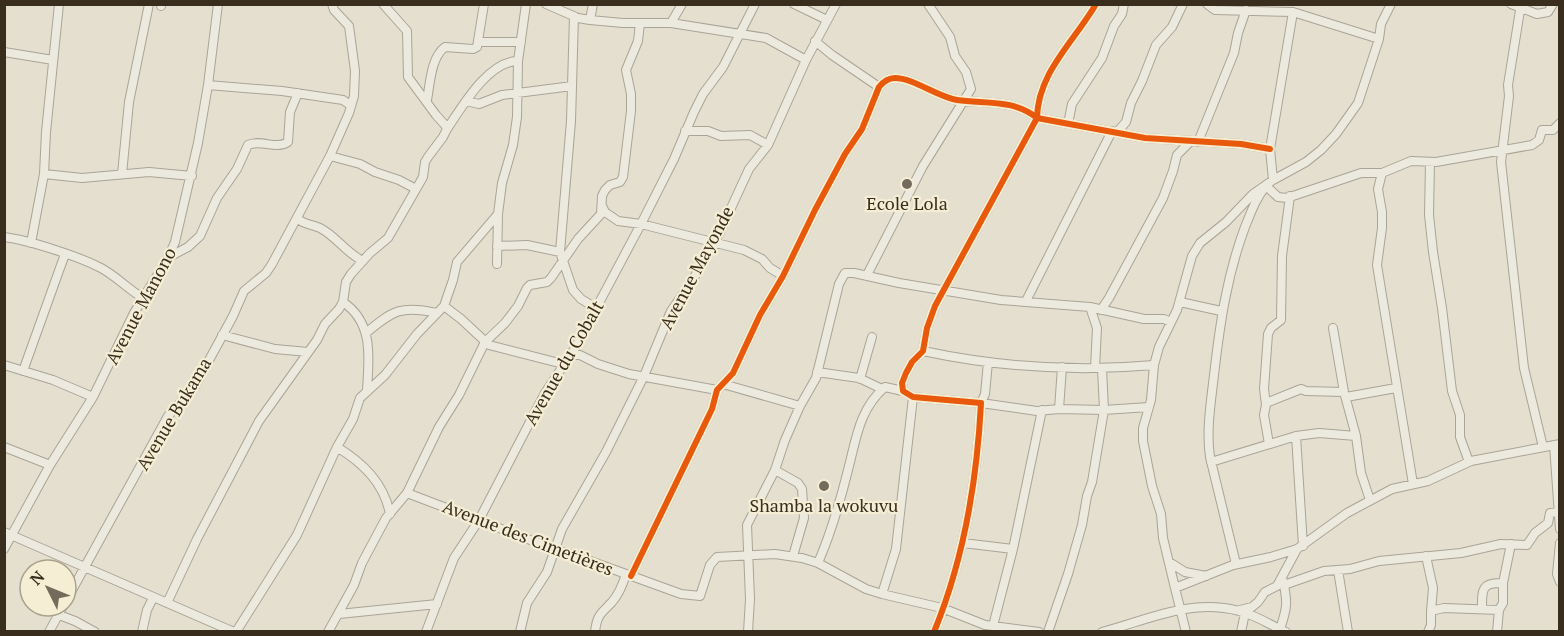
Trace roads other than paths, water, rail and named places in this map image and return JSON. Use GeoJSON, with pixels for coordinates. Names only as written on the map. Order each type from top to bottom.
{"type":"FeatureCollection","features":[{"type":"Feature","properties":{"kind":"street"},"geometry":{"type":"LineString","coordinates":[[31,243],[44,174],[59,4]]}},
{"type":"Feature","properties":{"kind":"street"},"geometry":{"type":"LineString","coordinates":[[122,174],[128,112],[148,4]]}},
{"type":"Feature","properties":{"kind":"street","name":"Avenue Manono"},"geometry":{"type":"LineString","coordinates":[[4,549],[8,533],[93,397],[134,313],[176,242],[192,176],[208,85],[218,4]]}},
{"type":"Feature","properties":{"kind":"street","name":"Avenue Bukama"},"geometry":{"type":"LineString","coordinates":[[78,581],[168,416],[195,386],[233,316],[243,291],[266,273],[273,264],[330,156],[349,113],[354,96],[355,71],[349,26],[334,10],[332,4]]}},
{"type":"Feature","properties":{"kind":"street"},"geometry":{"type":"LineString","coordinates":[[383,4],[407,31],[408,77],[447,129]]}},
{"type":"Feature","properties":{"kind":"street"},"geometry":{"type":"LineString","coordinates":[[427,100],[440,51],[445,47],[473,49],[477,47],[483,4]]}},
{"type":"Feature","properties":{"kind":"street"},"geometry":{"type":"LineString","coordinates":[[497,264],[498,214],[504,172],[513,145],[519,106],[518,61],[526,4]]}},
{"type":"Feature","properties":{"kind":"street"},"geometry":{"type":"LineString","coordinates":[[546,4],[590,20],[671,23],[766,38],[806,60]]}},
{"type":"Feature","properties":{"kind":"street"},"geometry":{"type":"LineString","coordinates":[[590,20],[593,4]]}},
{"type":"Feature","properties":{"kind":"street"},"geometry":{"type":"LineString","coordinates":[[671,23],[682,4]]}},
{"type":"Feature","properties":{"kind":"street","name":"Avenue du Cobalt"},"geometry":{"type":"LineString","coordinates":[[426,632],[449,569],[479,520],[531,418],[596,308],[641,224],[703,94],[723,67],[755,4]]}},
{"type":"Feature","properties":{"kind":"street"},"geometry":{"type":"LineString","coordinates":[[794,4],[827,20]]}},
{"type":"Feature","properties":{"kind":"street","name":"Avenue Mayonde"},"geometry":{"type":"LineString","coordinates":[[520,632],[527,603],[547,572],[567,520],[603,459],[644,376],[670,311],[692,281],[749,169],[768,145],[815,41],[836,4]]}},
{"type":"Feature","properties":{"kind":"street"},"geometry":{"type":"LineString","coordinates":[[867,275],[923,166],[971,89],[970,80],[955,56],[950,37],[928,4]]}},
{"type":"Feature","properties":{"kind":"street"},"geometry":{"type":"LineString","coordinates":[[903,391],[902,383],[906,373],[912,362],[923,351],[927,328],[935,306],[1037,118],[1044,82],[1053,65],[1096,4]]}},
{"type":"Feature","properties":{"kind":"street"},"geometry":{"type":"LineString","coordinates":[[1068,124],[1072,104],[1102,58],[1114,26],[1123,12],[1124,4]]}},
{"type":"Feature","properties":{"kind":"street"},"geometry":{"type":"LineString","coordinates":[[1026,301],[1115,131],[1128,118],[1131,103],[1156,45],[1172,27],[1183,4]]}},
{"type":"Feature","properties":{"kind":"street"},"geometry":{"type":"LineString","coordinates":[[1207,4],[1215,10],[1293,12],[1378,39]]}},
{"type":"Feature","properties":{"kind":"street"},"geometry":{"type":"LineString","coordinates":[[1186,632],[1143,441],[1143,428],[1149,407],[1154,365],[1164,332],[1180,302],[1187,271],[1197,247],[1253,194],[1311,158],[1336,134],[1361,97],[1381,24],[1391,4]]}},
{"type":"Feature","properties":{"kind":"street"},"geometry":{"type":"LineString","coordinates":[[1511,4],[1537,14],[1548,12],[1553,4]]}},
{"type":"Feature","properties":{"kind":"street"},"geometry":{"type":"LineString","coordinates":[[1520,7],[1508,85],[1509,96],[1501,162],[1524,368],[1543,447]]}},
{"type":"Feature","properties":{"kind":"street"},"geometry":{"type":"LineString","coordinates":[[1101,310],[1163,198],[1177,155],[1194,142],[1234,53],[1246,10]]}},
{"type":"Feature","properties":{"kind":"street"},"geometry":{"type":"LineString","coordinates":[[1273,180],[1270,149],[1293,12]]}},
{"type":"Feature","properties":{"kind":"street"},"geometry":{"type":"LineString","coordinates":[[574,16],[568,164],[560,252],[573,290],[581,299],[596,308]]}},
{"type":"Feature","properties":{"kind":"street"},"geometry":{"type":"LineString","coordinates":[[328,632],[354,585],[362,563],[390,514],[407,493],[439,427],[459,395],[485,342],[505,323],[518,306],[527,288],[547,282],[582,234],[601,214],[605,190],[610,185],[620,182],[623,177],[631,111],[631,94],[626,70],[638,40],[640,22]]}},
{"type":"Feature","properties":{"kind":"street"},"geometry":{"type":"LineString","coordinates":[[815,41],[879,87]]}},
{"type":"Feature","properties":{"kind":"street"},"geometry":{"type":"LineString","coordinates":[[479,42],[521,42]]}},
{"type":"Feature","properties":{"kind":"street"},"geometry":{"type":"LineString","coordinates":[[4,52],[53,60]]}},
{"type":"Feature","properties":{"kind":"street"},"geometry":{"type":"LineString","coordinates":[[167,603],[196,538],[259,421],[325,324],[343,302],[346,282],[376,247],[388,238],[425,171],[425,162],[466,101],[494,69],[518,61]]}},
{"type":"Feature","properties":{"kind":"street"},"geometry":{"type":"LineString","coordinates":[[595,632],[600,613],[618,594],[629,575],[712,409],[720,387],[733,373],[763,309],[783,276],[834,173],[859,135],[879,87],[885,81],[897,78],[957,100],[965,99],[1024,109],[1037,118],[1151,139],[1241,144],[1270,149]]}},
{"type":"Feature","properties":{"kind":"street"},"geometry":{"type":"LineString","coordinates":[[208,85],[298,93],[343,100],[350,105]]}},
{"type":"Feature","properties":{"kind":"street"},"geometry":{"type":"LineString","coordinates":[[466,101],[479,104],[501,95],[572,86]]}},
{"type":"Feature","properties":{"kind":"street"},"geometry":{"type":"LineString","coordinates":[[168,258],[188,247],[200,236],[217,198],[237,169],[248,145],[255,143],[281,146],[288,142],[290,112],[298,93]]}},
{"type":"Feature","properties":{"kind":"street"},"geometry":{"type":"LineString","coordinates":[[1280,198],[1361,173],[1382,173],[1411,161],[1430,162],[1535,144],[1542,130],[1553,130],[1560,123]]}},
{"type":"Feature","properties":{"kind":"street"},"geometry":{"type":"LineString","coordinates":[[685,132],[708,131],[714,135],[729,137],[750,135],[768,145]]}},
{"type":"Feature","properties":{"kind":"street"},"geometry":{"type":"LineString","coordinates":[[330,156],[360,164],[416,189]]}},
{"type":"Feature","properties":{"kind":"street"},"geometry":{"type":"LineString","coordinates":[[1430,162],[1428,215],[1452,391],[1460,415],[1460,437],[1469,462]]}},
{"type":"Feature","properties":{"kind":"street"},"geometry":{"type":"LineString","coordinates":[[44,174],[82,178],[165,172],[192,176]]}},
{"type":"Feature","properties":{"kind":"street"},"geometry":{"type":"LineString","coordinates":[[1382,173],[1378,189],[1382,228],[1377,265],[1413,484]]}},
{"type":"Feature","properties":{"kind":"street"},"geometry":{"type":"LineString","coordinates":[[1266,186],[1289,208]]}},
{"type":"Feature","properties":{"kind":"street"},"geometry":{"type":"LineString","coordinates":[[1236,564],[1211,462],[1208,444],[1209,422],[1221,311],[1231,269],[1257,197],[1266,186]]}},
{"type":"Feature","properties":{"kind":"street"},"geometry":{"type":"LineString","coordinates":[[1269,444],[1264,415],[1268,334],[1271,328],[1281,320],[1282,256],[1290,196]]}},
{"type":"Feature","properties":{"kind":"street"},"geometry":{"type":"LineString","coordinates":[[601,204],[605,212],[614,219],[732,246],[753,254],[783,276]]}},
{"type":"Feature","properties":{"kind":"street"},"geometry":{"type":"LineString","coordinates":[[8,533],[235,632],[297,535],[337,447],[353,418],[360,398],[385,375],[444,306],[453,280],[456,262],[498,214]]}},
{"type":"Feature","properties":{"kind":"street"},"geometry":{"type":"LineString","coordinates":[[298,219],[306,225],[322,230],[353,256],[363,261]]}},
{"type":"Feature","properties":{"kind":"street"},"geometry":{"type":"LineString","coordinates":[[4,237],[31,243],[101,268],[143,298]]}},
{"type":"Feature","properties":{"kind":"street"},"geometry":{"type":"LineString","coordinates":[[497,246],[527,245],[560,252]]}},
{"type":"Feature","properties":{"kind":"street"},"geometry":{"type":"LineString","coordinates":[[23,371],[65,254]]}},
{"type":"Feature","properties":{"kind":"street"},"geometry":{"type":"LineString","coordinates":[[748,632],[750,599],[747,554],[748,521],[775,470],[800,406],[814,384],[840,278],[847,272],[1001,300],[1090,307],[1144,319],[1171,322]]}},
{"type":"Feature","properties":{"kind":"street"},"geometry":{"type":"LineString","coordinates":[[343,302],[355,312],[366,333],[369,349],[367,390]]}},
{"type":"Feature","properties":{"kind":"street"},"geometry":{"type":"LineString","coordinates":[[1180,302],[1221,311]]}},
{"type":"Feature","properties":{"kind":"street"},"geometry":{"type":"LineString","coordinates":[[444,306],[462,319],[485,342],[493,346],[563,364]]}},
{"type":"Feature","properties":{"kind":"street"},"geometry":{"type":"LineString","coordinates":[[1048,632],[1082,525],[1104,410],[1097,328],[1090,307]]}},
{"type":"Feature","properties":{"kind":"street"},"geometry":{"type":"LineString","coordinates":[[366,333],[388,315],[402,309],[417,308],[437,313]]}},
{"type":"Feature","properties":{"kind":"street"},"geometry":{"type":"LineString","coordinates":[[1334,328],[1345,394],[1356,436],[1361,473],[1370,500]]}},
{"type":"Feature","properties":{"kind":"street"},"geometry":{"type":"LineString","coordinates":[[222,335],[275,349],[308,352]]}},
{"type":"Feature","properties":{"kind":"street"},"geometry":{"type":"LineString","coordinates":[[860,379],[872,338]]}},
{"type":"Feature","properties":{"kind":"street"},"geometry":{"type":"LineString","coordinates":[[923,351],[967,360],[1062,367],[1099,368],[1154,365]]}},
{"type":"Feature","properties":{"kind":"street"},"geometry":{"type":"LineString","coordinates":[[570,355],[580,355],[598,364],[629,374],[720,387],[800,406]]}},
{"type":"Feature","properties":{"kind":"street"},"geometry":{"type":"LineString","coordinates":[[934,632],[955,574],[963,543],[988,362]]}},
{"type":"Feature","properties":{"kind":"street"},"geometry":{"type":"LineString","coordinates":[[4,365],[53,380],[93,397]]}},
{"type":"Feature","properties":{"kind":"street"},"geometry":{"type":"LineString","coordinates":[[1059,409],[1062,367]]}},
{"type":"Feature","properties":{"kind":"street"},"geometry":{"type":"LineString","coordinates":[[817,372],[860,379],[882,389]]}},
{"type":"Feature","properties":{"kind":"street"},"geometry":{"type":"LineString","coordinates":[[818,563],[832,527],[861,420],[867,407],[886,387],[903,391],[913,397],[1042,410],[1149,407]]}},
{"type":"Feature","properties":{"kind":"street"},"geometry":{"type":"LineString","coordinates":[[1266,403],[1301,389],[1306,392],[1345,394],[1396,388]]}},
{"type":"Feature","properties":{"kind":"street"},"geometry":{"type":"LineString","coordinates":[[882,594],[896,549],[913,397]]}},
{"type":"Feature","properties":{"kind":"street"},"geometry":{"type":"LineString","coordinates":[[986,628],[1013,549],[1042,410]]}},
{"type":"Feature","properties":{"kind":"street"},"geometry":{"type":"LineString","coordinates":[[1211,462],[1296,436],[1318,434],[1356,436]]}},
{"type":"Feature","properties":{"kind":"street"},"geometry":{"type":"LineString","coordinates":[[1296,436],[1300,548]]}},
{"type":"Feature","properties":{"kind":"street"},"geometry":{"type":"LineString","coordinates":[[1102,632],[1121,629],[1156,614],[1204,607],[1242,612],[1283,630],[1287,598],[1283,572],[1300,548],[1347,513],[1370,500],[1392,489],[1436,478],[1469,462],[1557,444],[1560,529]]}},
{"type":"Feature","properties":{"kind":"street"},"geometry":{"type":"LineString","coordinates":[[4,447],[50,465]]}},
{"type":"Feature","properties":{"kind":"street"},"geometry":{"type":"LineString","coordinates":[[337,447],[365,468],[378,482],[388,502],[390,514]]}},
{"type":"Feature","properties":{"kind":"street"},"geometry":{"type":"LineString","coordinates":[[775,470],[798,483],[802,489],[804,518],[793,556]]}},
{"type":"Feature","properties":{"kind":"street","name":"Avenue des Cimetières"},"geometry":{"type":"LineString","coordinates":[[407,493],[681,594],[698,597],[702,594],[710,565],[715,559],[747,554],[775,554],[818,563],[853,583],[882,594],[942,608],[986,628],[1039,632]]}},
{"type":"Feature","properties":{"kind":"street"},"geometry":{"type":"LineString","coordinates":[[1242,612],[1258,602],[1265,592],[1283,582],[1324,571],[1379,561],[1461,553],[1491,545],[1527,545],[1535,533],[1548,523],[1550,513],[1559,512]]}},
{"type":"Feature","properties":{"kind":"street"},"geometry":{"type":"LineString","coordinates":[[963,543],[1013,549]]}},
{"type":"Feature","properties":{"kind":"street"},"geometry":{"type":"LineString","coordinates":[[1560,543],[1557,574],[1560,582]]}},
{"type":"Feature","properties":{"kind":"street"},"geometry":{"type":"LineString","coordinates":[[1497,632],[1511,544]]}},
{"type":"Feature","properties":{"kind":"street"},"geometry":{"type":"LineString","coordinates":[[1175,588],[1236,564],[1300,548]]}},
{"type":"Feature","properties":{"kind":"street"},"geometry":{"type":"LineString","coordinates":[[1426,556],[1433,588],[1431,625],[1428,632]]}},
{"type":"Feature","properties":{"kind":"street"},"geometry":{"type":"LineString","coordinates":[[1169,562],[1185,572],[1206,576]]}},
{"type":"Feature","properties":{"kind":"street"},"geometry":{"type":"LineString","coordinates":[[1338,570],[1348,632]]}},
{"type":"Feature","properties":{"kind":"street"},"geometry":{"type":"LineString","coordinates":[[1482,609],[1485,585],[1503,583]]}},
{"type":"Feature","properties":{"kind":"street"},"geometry":{"type":"LineString","coordinates":[[142,632],[147,610],[153,598]]}},
{"type":"Feature","properties":{"kind":"street"},"geometry":{"type":"LineString","coordinates":[[339,615],[437,604]]}},
{"type":"Feature","properties":{"kind":"street"},"geometry":{"type":"LineString","coordinates":[[1431,611],[1444,608],[1499,610]]}},
{"type":"Feature","properties":{"kind":"street"},"geometry":{"type":"LineString","coordinates":[[1242,612],[1242,632]]}},
{"type":"Feature","properties":{"kind":"street"},"geometry":{"type":"LineString","coordinates":[[49,632],[56,618]]}},
{"type":"Feature","properties":{"kind":"street"},"geometry":{"type":"LineString","coordinates":[[66,618],[96,632]]}},
{"type":"Feature","properties":{"kind":"place","name":"Ecole Lola"},"geometry":{"type":"Point","coordinates":[907,184]}},
{"type":"Feature","properties":{"kind":"place","name":"Shamba la wokuvu"},"geometry":{"type":"Point","coordinates":[824,486]}}]}
